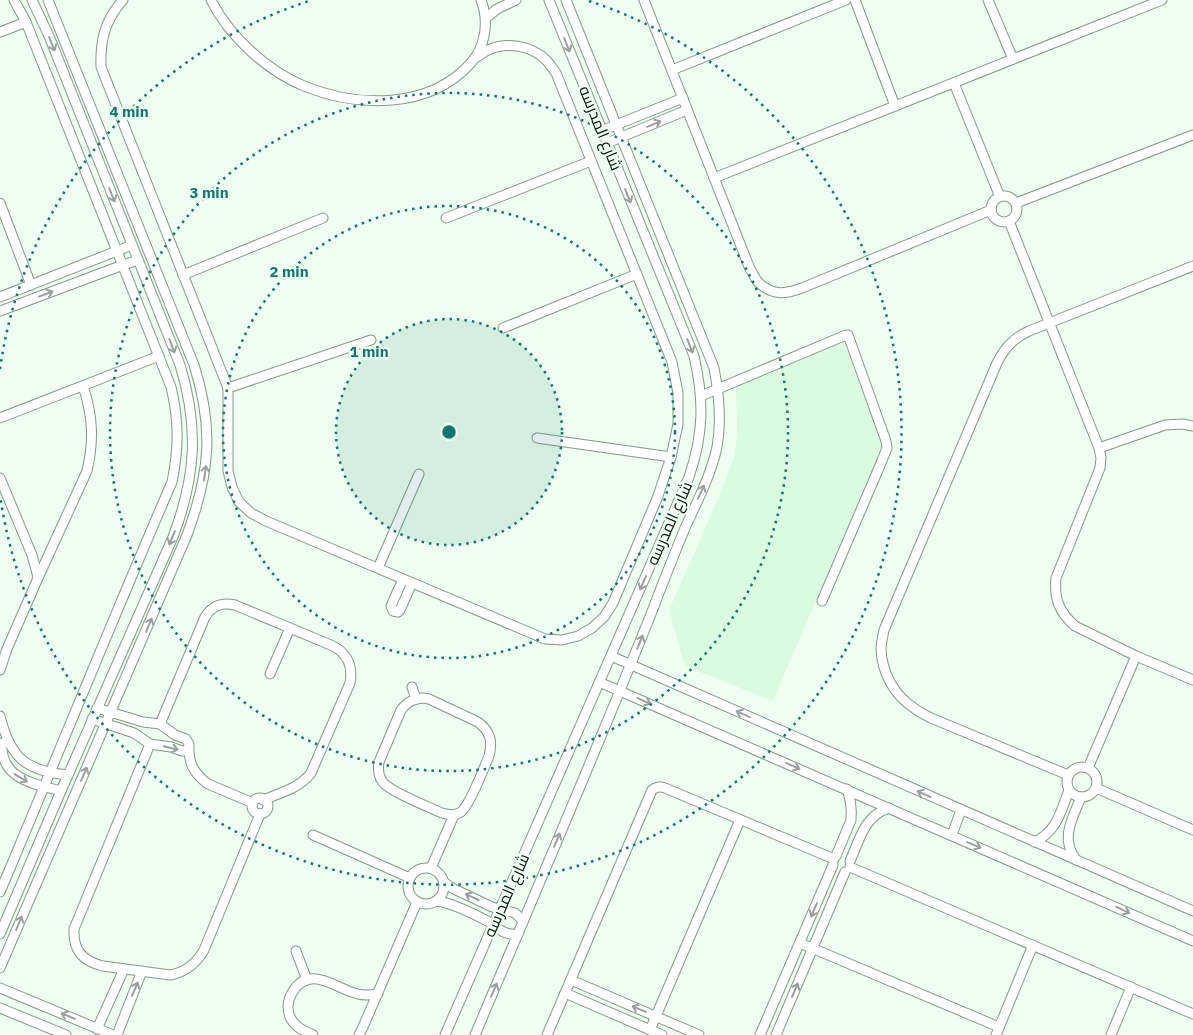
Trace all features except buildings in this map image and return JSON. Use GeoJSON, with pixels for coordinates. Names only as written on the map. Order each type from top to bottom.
{"type":"FeatureCollection","features":[{"type":"Feature","properties":{"kind":"street"},"geometry":{"type":"LineString","coordinates":[[0,892],[121,599],[172,482],[178,444],[178,424],[171,387],[26,22],[14,0]]}},
{"type":"Feature","properties":{"kind":"street"},"geometry":{"type":"LineString","coordinates":[[0,934],[173,536],[184,504],[193,452],[192,416],[180,365],[49,36],[32,0]]}},
{"type":"Feature","properties":{"kind":"street"},"geometry":{"type":"LineString","coordinates":[[0,967],[194,517],[204,480],[207,441],[204,402],[194,365],[48,0]]}},
{"type":"Feature","properties":{"kind":"street"},"geometry":{"type":"LineString","coordinates":[[123,0],[108,20],[100,51],[101,67],[228,388],[228,471],[232,487],[239,502],[251,513],[266,521],[545,639],[562,640],[578,636],[592,628],[604,617],[613,603],[658,496],[671,457],[678,424],[677,385],[672,362],[556,73],[546,60],[534,51],[519,46],[503,46],[488,50],[475,58]]}},
{"type":"Feature","properties":{"kind":"street"},"geometry":{"type":"LineString","coordinates":[[212,0],[226,24],[242,43],[280,73],[303,86],[328,94],[353,100],[380,101],[421,95],[444,85],[464,71],[482,46],[486,18],[481,0]]}},
{"type":"Feature","properties":{"kind":"street"},"geometry":{"type":"LineString","coordinates":[[486,18],[497,9],[516,0]]}},
{"type":"Feature","properties":{"kind":"street","name":"شارع المدرسه"},"geometry":{"type":"LineString","coordinates":[[445,1035],[689,477],[695,461],[701,429],[701,396],[694,356],[549,0]]}},
{"type":"Feature","properties":{"kind":"street","name":"شارع المدرسه"},"geometry":{"type":"LineString","coordinates":[[475,1035],[712,465],[719,427],[720,408],[714,368],[566,0]]}},
{"type":"Feature","properties":{"kind":"street"},"geometry":{"type":"LineString","coordinates":[[644,0],[750,268],[758,282],[772,291],[787,293],[811,285],[991,210]]}},
{"type":"Feature","properties":{"kind":"street"},"geometry":{"type":"LineString","coordinates":[[672,70],[846,0]]}},
{"type":"Feature","properties":{"kind":"street"},"geometry":{"type":"LineString","coordinates":[[855,0],[895,106]]}},
{"type":"Feature","properties":{"kind":"street"},"geometry":{"type":"LineString","coordinates":[[988,0],[1013,59]]}},
{"type":"Feature","properties":{"kind":"street"},"geometry":{"type":"LineString","coordinates":[[714,178],[1162,0]]}},
{"type":"Feature","properties":{"kind":"street"},"geometry":{"type":"LineString","coordinates":[[0,32],[26,22]]}},
{"type":"Feature","properties":{"kind":"street"},"geometry":{"type":"LineString","coordinates":[[954,83],[1000,197]]}},
{"type":"Feature","properties":{"kind":"street"},"geometry":{"type":"LineString","coordinates":[[602,130],[683,98]]}},
{"type":"Feature","properties":{"kind":"street"},"geometry":{"type":"LineString","coordinates":[[606,143],[688,110]]}},
{"type":"Feature","properties":{"kind":"street"},"geometry":{"type":"LineString","coordinates":[[1016,203],[1193,135]]}},
{"type":"Feature","properties":{"kind":"street"},"geometry":{"type":"LineString","coordinates":[[446,218],[592,161]]}},
{"type":"Feature","properties":{"kind":"street"},"geometry":{"type":"LineString","coordinates":[[1007,196],[1016,203],[1016,214],[1009,221],[1000,221],[991,210],[993,202],[1000,197],[1007,196]]}},
{"type":"Feature","properties":{"kind":"street"},"geometry":{"type":"LineString","coordinates":[[0,203],[31,285]]}},
{"type":"Feature","properties":{"kind":"street"},"geometry":{"type":"LineString","coordinates":[[183,275],[323,218]]}},
{"type":"Feature","properties":{"kind":"street"},"geometry":{"type":"LineString","coordinates":[[1009,221],[1099,448],[1101,458],[1100,468],[1056,578],[1055,589],[1061,610],[1075,626],[1136,656],[1193,680]]}},
{"type":"Feature","properties":{"kind":"street"},"geometry":{"type":"LineString","coordinates":[[0,298],[132,244]]}},
{"type":"Feature","properties":{"kind":"street"},"geometry":{"type":"LineString","coordinates":[[0,311],[138,260]]}},
{"type":"Feature","properties":{"kind":"street"},"geometry":{"type":"LineString","coordinates":[[1068,775],[931,718],[914,708],[899,696],[889,681],[883,665],[881,647],[884,630],[1000,357],[1010,343],[1019,336],[1049,323],[1193,266]]}},
{"type":"Feature","properties":{"kind":"street"},"geometry":{"type":"LineString","coordinates":[[503,328],[637,274]]}},
{"type":"Feature","properties":{"kind":"street"},"geometry":{"type":"LineString","coordinates":[[701,396],[846,334],[848,335],[887,446],[822,601]]}},
{"type":"Feature","properties":{"kind":"street"},"geometry":{"type":"LineString","coordinates":[[228,388],[371,340]]}},
{"type":"Feature","properties":{"kind":"street"},"geometry":{"type":"LineString","coordinates":[[0,418],[159,356]]}},
{"type":"Feature","properties":{"kind":"street"},"geometry":{"type":"LineString","coordinates":[[0,670],[7,649],[38,578],[87,471],[91,450],[92,428],[88,400],[83,386]]}},
{"type":"Feature","properties":{"kind":"street"},"geometry":{"type":"LineString","coordinates":[[1099,448],[1165,425],[1183,424],[1193,426]]}},
{"type":"Feature","properties":{"kind":"street"},"geometry":{"type":"LineString","coordinates":[[537,438],[671,457]]}},
{"type":"Feature","properties":{"kind":"street"},"geometry":{"type":"LineString","coordinates":[[378,568],[419,474]]}},
{"type":"Feature","properties":{"kind":"street"},"geometry":{"type":"LineString","coordinates":[[0,478],[34,561],[38,578]]}},
{"type":"Feature","properties":{"kind":"street"},"geometry":{"type":"LineString","coordinates":[[663,537],[678,544]]}},
{"type":"Feature","properties":{"kind":"street"},"geometry":{"type":"LineString","coordinates":[[160,724],[205,617],[214,606],[228,603],[235,605],[340,650],[349,661],[351,668],[350,683],[311,773],[302,782],[263,800],[257,799],[252,806],[253,811],[260,814]]}},
{"type":"Feature","properties":{"kind":"street"},"geometry":{"type":"LineString","coordinates":[[270,674],[290,628]]}},
{"type":"Feature","properties":{"kind":"street"},"geometry":{"type":"LineString","coordinates":[[611,656],[1193,911]]}},
{"type":"Feature","properties":{"kind":"street"},"geometry":{"type":"LineString","coordinates":[[1088,768],[1136,656]]}},
{"type":"Feature","properties":{"kind":"street"},"geometry":{"type":"LineString","coordinates":[[600,682],[1193,940]]}},
{"type":"Feature","properties":{"kind":"street"},"geometry":{"type":"LineString","coordinates":[[412,688],[416,698]]}},
{"type":"Feature","properties":{"kind":"street"},"geometry":{"type":"LineString","coordinates":[[416,698],[429,699],[478,722],[484,727],[491,740],[489,756],[466,806],[454,815],[442,813],[390,788],[381,780],[379,774],[379,762],[401,710],[416,698]]}},
{"type":"Feature","properties":{"kind":"street"},"geometry":{"type":"LineString","coordinates":[[97,708],[143,722],[160,724],[175,735],[188,741],[191,764],[198,776],[208,784],[253,803]]}},
{"type":"Feature","properties":{"kind":"street"},"geometry":{"type":"LineString","coordinates":[[0,716],[4,733],[19,757],[33,766],[50,773],[68,775]]}},
{"type":"Feature","properties":{"kind":"street"},"geometry":{"type":"LineString","coordinates":[[92,719],[134,733],[150,744],[171,746],[182,751],[188,750]]}},
{"type":"Feature","properties":{"kind":"street"},"geometry":{"type":"LineString","coordinates":[[4,733],[1,747],[3,758],[10,771],[27,781],[61,791]]}},
{"type":"Feature","properties":{"kind":"street"},"geometry":{"type":"LineString","coordinates":[[150,744],[74,929],[76,946],[80,954],[94,964],[170,975],[187,970],[194,964],[200,957],[260,814],[265,812],[267,808],[267,803],[263,800]]}},
{"type":"Feature","properties":{"kind":"street"},"geometry":{"type":"LineString","coordinates":[[1088,768],[1096,776],[1096,788],[1090,795],[1076,796],[1069,790],[1066,783],[1068,775],[1074,769],[1088,768]]}},
{"type":"Feature","properties":{"kind":"street"},"geometry":{"type":"LineString","coordinates":[[547,1035],[652,790],[662,787],[834,860],[845,855],[848,867]]}},
{"type":"Feature","properties":{"kind":"street"},"geometry":{"type":"LineString","coordinates":[[1096,788],[1193,830]]}},
{"type":"Feature","properties":{"kind":"street"},"geometry":{"type":"LineString","coordinates":[[760,1035],[851,820],[852,807],[847,789]]}},
{"type":"Feature","properties":{"kind":"street"},"geometry":{"type":"LineString","coordinates":[[1034,842],[1046,835],[1055,824],[1069,790]]}},
{"type":"Feature","properties":{"kind":"street"},"geometry":{"type":"LineString","coordinates":[[1076,860],[1071,854],[1067,838],[1068,830],[1081,797]]}},
{"type":"Feature","properties":{"kind":"street"},"geometry":{"type":"LineString","coordinates":[[776,1035],[865,826],[875,814],[889,808]]}},
{"type":"Feature","properties":{"kind":"street"},"geometry":{"type":"LineString","coordinates":[[952,835],[961,810]]}},
{"type":"Feature","properties":{"kind":"street"},"geometry":{"type":"LineString","coordinates":[[432,868],[454,815]]}},
{"type":"Feature","properties":{"kind":"street"},"geometry":{"type":"LineString","coordinates":[[650,1030],[740,820]]}},
{"type":"Feature","properties":{"kind":"street"},"geometry":{"type":"LineString","coordinates":[[851,820],[865,826]]}},
{"type":"Feature","properties":{"kind":"street"},"geometry":{"type":"LineString","coordinates":[[1055,824],[1068,830]]}},
{"type":"Feature","properties":{"kind":"street"},"geometry":{"type":"LineString","coordinates":[[313,835],[410,878]]}},
{"type":"Feature","properties":{"kind":"street"},"geometry":{"type":"LineString","coordinates":[[834,860],[834,868],[839,872],[848,867]]}},
{"type":"Feature","properties":{"kind":"street"},"geometry":{"type":"LineString","coordinates":[[848,867],[1193,1014]]}},
{"type":"Feature","properties":{"kind":"street"},"geometry":{"type":"LineString","coordinates":[[445,883],[443,893],[437,901],[429,904],[421,904],[413,899],[408,883],[412,874],[421,868],[432,868],[440,874],[445,883],[454,889],[492,907],[515,913],[522,922]]}},
{"type":"Feature","properties":{"kind":"street"},"geometry":{"type":"LineString","coordinates":[[437,901],[448,904],[493,925],[506,934],[518,934]]}},
{"type":"Feature","properties":{"kind":"street"},"geometry":{"type":"LineString","coordinates":[[359,1035],[418,902]]}},
{"type":"Feature","properties":{"kind":"street"},"geometry":{"type":"LineString","coordinates":[[800,942],[997,1031],[1033,945]]}},
{"type":"Feature","properties":{"kind":"street"},"geometry":{"type":"LineString","coordinates":[[296,951],[307,980]]}},
{"type":"Feature","properties":{"kind":"street"},"geometry":{"type":"LineString","coordinates":[[97,1028],[124,969]]}},
{"type":"Feature","properties":{"kind":"street"},"geometry":{"type":"LineString","coordinates":[[0,988],[115,1035],[142,971]]}},
{"type":"Feature","properties":{"kind":"street"},"geometry":{"type":"LineString","coordinates":[[313,1035],[296,1026],[289,1012],[290,996],[300,984],[315,978],[323,979],[356,994],[378,994]]}},
{"type":"Feature","properties":{"kind":"street"},"geometry":{"type":"LineString","coordinates":[[571,980],[699,1035]]}},
{"type":"Feature","properties":{"kind":"street"},"geometry":{"type":"LineString","coordinates":[[1111,1035],[1131,987]]}},
{"type":"Feature","properties":{"kind":"street"},"geometry":{"type":"LineString","coordinates":[[565,993],[662,1035]]}},
{"type":"Feature","properties":{"kind":"street"},"geometry":{"type":"LineString","coordinates":[[0,1008],[66,1035]]}},
{"type":"Feature","properties":{"kind":"shaded area"},"geometry":{"type":"Polygon","coordinates":[[[844,342],[883,444],[773,701],[685,666],[669,610],[718,499],[734,457],[737,435],[735,383],[844,342]]]}}]}
